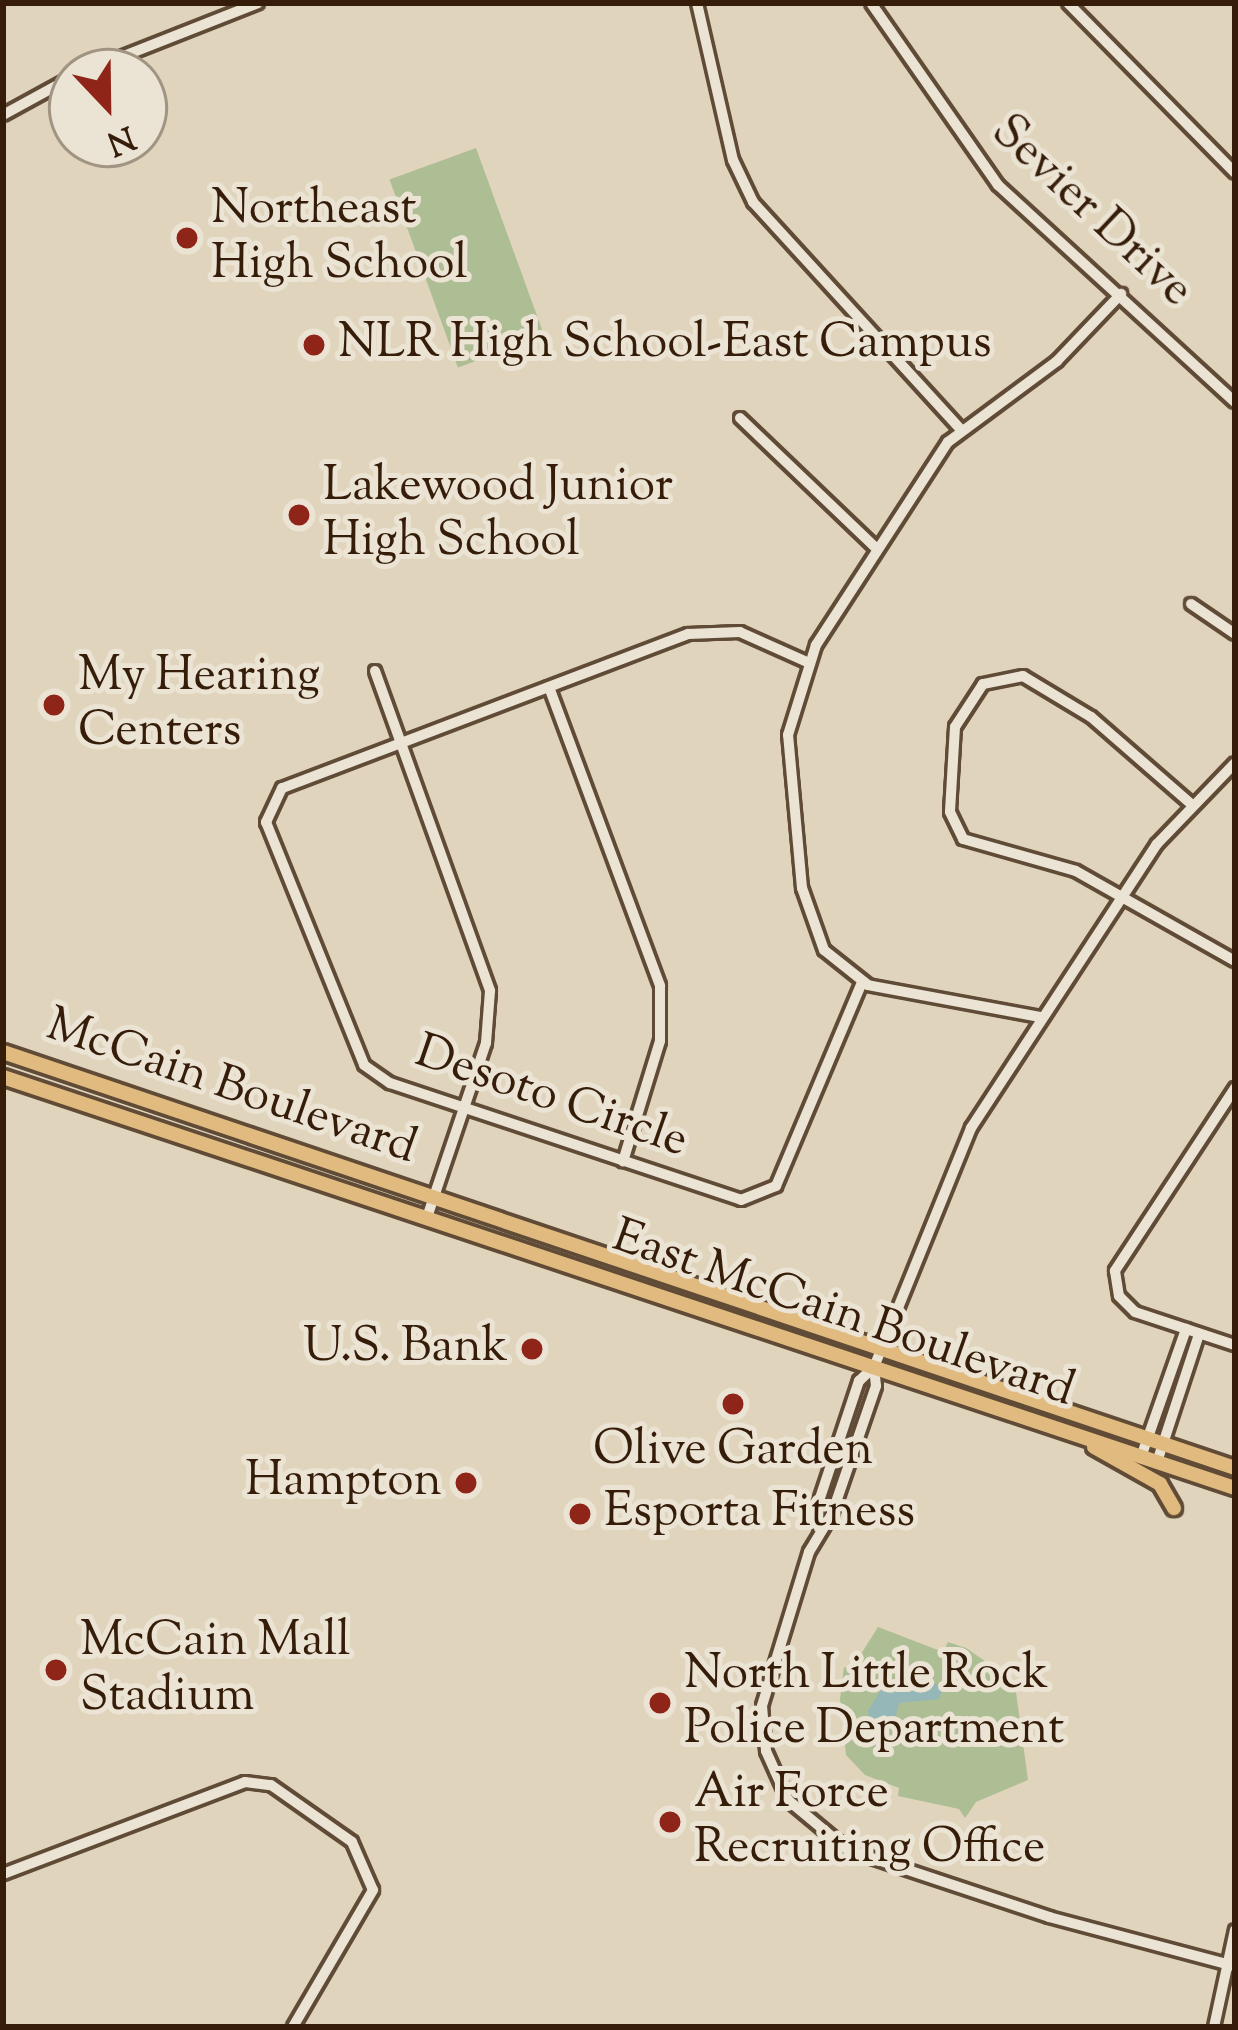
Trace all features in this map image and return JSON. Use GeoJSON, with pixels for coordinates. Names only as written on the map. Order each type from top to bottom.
{"type":"FeatureCollection","features":[{"type":"Feature","properties":{"kind":"main road","name":"McCain Boulevard"},"geometry":{"type":"LineString","coordinates":[[3,1052],[434,1198]]}},
{"type":"Feature","properties":{"kind":"main road","name":"McCain Boulevard"},"geometry":{"type":"LineString","coordinates":[[3,1077],[427,1217]]}},
{"type":"Feature","properties":{"kind":"main road","name":"East McCain Boulevard"},"geometry":{"type":"LineString","coordinates":[[434,1198],[1235,1468]]}},
{"type":"Feature","properties":{"kind":"main road","name":"East McCain Boulevard"},"geometry":{"type":"LineString","coordinates":[[427,1217],[1235,1488]]}},
{"type":"Feature","properties":{"kind":"main road"},"geometry":{"type":"LineString","coordinates":[[1075,1434],[1160,1484],[1174,1508]]}},
{"type":"Feature","properties":{"kind":"street"},"geometry":{"type":"LineString","coordinates":[[143,48],[258,3]]}},
{"type":"Feature","properties":{"kind":"street"},"geometry":{"type":"LineString","coordinates":[[697,3],[733,160],[753,202],[960,430]]}},
{"type":"Feature","properties":{"kind":"street","name":"Sevier Drive"},"geometry":{"type":"LineString","coordinates":[[871,3],[976,160],[1235,402]]}},
{"type":"Feature","properties":{"kind":"street"},"geometry":{"type":"LineString","coordinates":[[1068,3],[1235,173]]}},
{"type":"Feature","properties":{"kind":"street"},"geometry":{"type":"LineString","coordinates":[[3,115],[48,90]]}},
{"type":"Feature","properties":{"kind":"street"},"geometry":{"type":"LineString","coordinates":[[1040,1017],[862,982],[824,950],[802,888],[785,763],[807,662],[877,549],[960,430],[1057,361],[1121,294]]}},
{"type":"Feature","properties":{"kind":"street"},"geometry":{"type":"LineString","coordinates":[[740,418],[877,549]]}},
{"type":"Feature","properties":{"kind":"street"},"geometry":{"type":"LineString","coordinates":[[1191,604],[1235,634]]}},
{"type":"Feature","properties":{"kind":"street","name":"Desoto Circle"},"geometry":{"type":"LineString","coordinates":[[807,662],[740,632],[701,632],[282,788],[266,822],[357,1056],[390,1082],[741,1200],[766,1195],[862,982]]}},
{"type":"Feature","properties":{"kind":"street"},"geometry":{"type":"LineString","coordinates":[[375,671],[487,971],[486,1043],[427,1217]]}},
{"type":"Feature","properties":{"kind":"street"},"geometry":{"type":"LineString","coordinates":[[1190,803],[1046,688],[1013,674],[976,690],[950,752],[950,812],[963,838],[1076,871],[1235,961]]}},
{"type":"Feature","properties":{"kind":"street"},"geometry":{"type":"LineString","coordinates":[[549,687],[660,986],[660,1041],[623,1161]]}},
{"type":"Feature","properties":{"kind":"street"},"geometry":{"type":"LineString","coordinates":[[1231,1965],[848,1850],[805,1820],[773,1771],[762,1706],[819,1528],[832,1514],[876,1386],[874,1367],[970,1128],[1122,895],[1190,803],[1235,763]]}},
{"type":"Feature","properties":{"kind":"street"},"geometry":{"type":"LineString","coordinates":[[1235,1088],[1115,1271],[1125,1304],[1235,1346]]}},
{"type":"Feature","properties":{"kind":"street"},"geometry":{"type":"LineString","coordinates":[[1156,1441],[1186,1329]]}},
{"type":"Feature","properties":{"kind":"street"},"geometry":{"type":"LineString","coordinates":[[1149,1459],[1199,1334]]}},
{"type":"Feature","properties":{"kind":"street"},"geometry":{"type":"LineString","coordinates":[[3,1874],[245,1782],[271,1785],[352,1842],[373,1890],[293,2027]]}},
{"type":"Feature","properties":{"kind":"street"},"geometry":{"type":"LineString","coordinates":[[1214,2027],[1235,1930]]}},
{"type":"Feature","properties":{"kind":"green space"},"geometry":{"type":"Polygon","coordinates":[[[476,148],[544,336],[458,367],[390,179],[476,148]]]}},
{"type":"Feature","properties":{"kind":"green space"},"geometry":{"type":"Polygon","coordinates":[[[878,1627],[943,1652],[948,1642],[966,1648],[998,1670],[1016,1692],[1028,1780],[976,1802],[965,1818],[959,1809],[898,1796],[899,1788],[865,1775],[846,1755],[840,1699],[844,1667],[851,1670],[878,1627]]]}},
{"type":"Feature","properties":{"kind":"water"},"geometry":{"type":"Polygon","coordinates":[[[920,1675],[943,1688],[939,1699],[899,1703],[894,1723],[870,1734],[868,1711],[885,1683],[920,1675]]]}},
{"type":"Feature","properties":{"kind":"place","name":"Northeast High School"},"geometry":{"type":"Point","coordinates":[187,238]}},
{"type":"Feature","properties":{"kind":"place","name":"NLR High School-East Campus"},"geometry":{"type":"Point","coordinates":[314,345]}},
{"type":"Feature","properties":{"kind":"place","name":"Lakewood Junior High School"},"geometry":{"type":"Point","coordinates":[299,515]}},
{"type":"Feature","properties":{"kind":"place","name":"My Hearing Centers"},"geometry":{"type":"Point","coordinates":[54,705]}},
{"type":"Feature","properties":{"kind":"place","name":"U.S. Bank"},"geometry":{"type":"Point","coordinates":[532,1349]}},
{"type":"Feature","properties":{"kind":"place","name":"Olive Garden"},"geometry":{"type":"Point","coordinates":[733,1404]}},
{"type":"Feature","properties":{"kind":"place","name":"Hampton"},"geometry":{"type":"Point","coordinates":[466,1483]}},
{"type":"Feature","properties":{"kind":"place","name":"Esporta Fitness"},"geometry":{"type":"Point","coordinates":[580,1514]}},
{"type":"Feature","properties":{"kind":"place","name":"McCain Mall Stadium"},"geometry":{"type":"Point","coordinates":[56,1670]}},
{"type":"Feature","properties":{"kind":"place","name":"North Little Rock Police Department"},"geometry":{"type":"Point","coordinates":[660,1703]}},
{"type":"Feature","properties":{"kind":"place","name":"Air Force Recruiting Office"},"geometry":{"type":"Point","coordinates":[670,1822]}}]}
